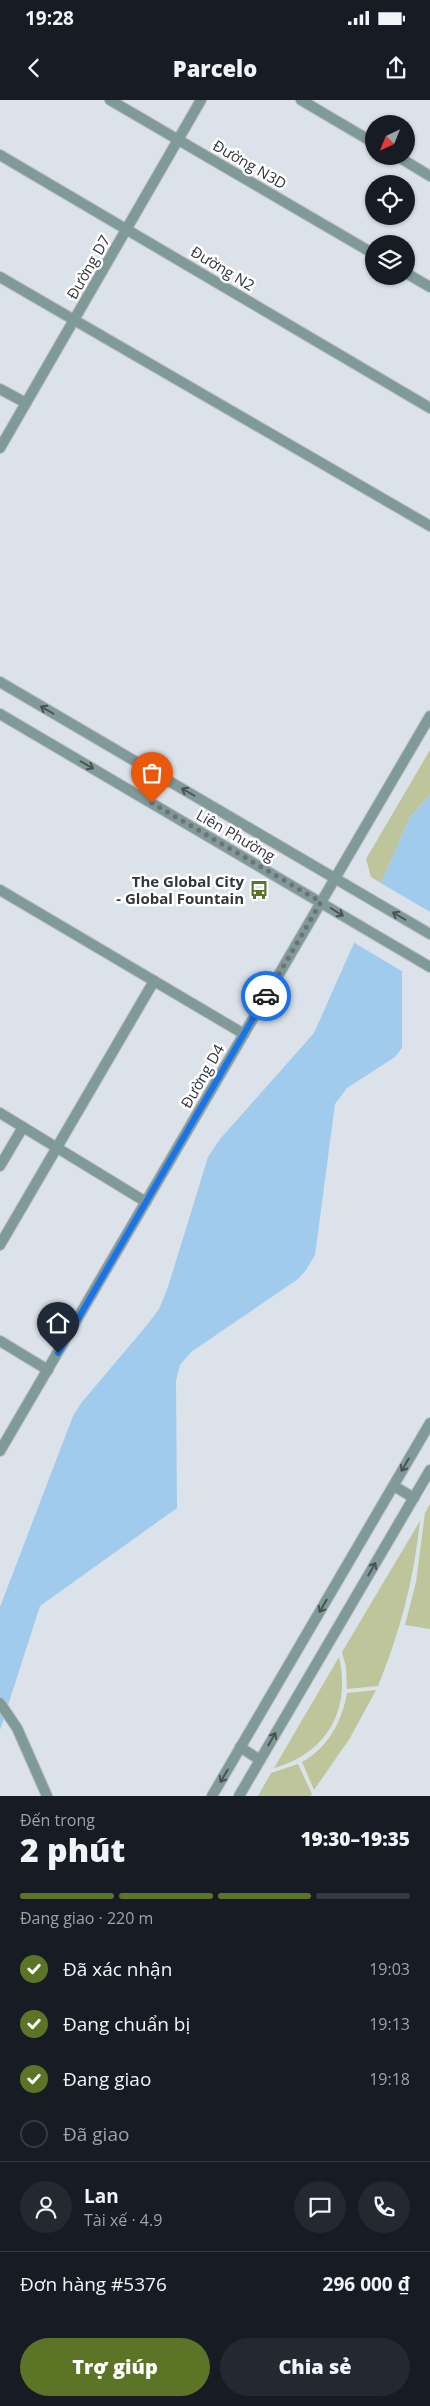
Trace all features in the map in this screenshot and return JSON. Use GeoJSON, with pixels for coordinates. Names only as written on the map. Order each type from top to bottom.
{"type":"FeatureCollection","features":[{"type":"Feature","properties":{"kind":"street","name":"Đường N3D"},"geometry":{"type":"LineString","coordinates":[[110,100],[365,249]]}},
{"type":"Feature","properties":{"kind":"street","name":"Đường D7"},"geometry":{"type":"LineString","coordinates":[[0,448],[201,100]]}},
{"type":"Feature","properties":{"kind":"street"},"geometry":{"type":"LineString","coordinates":[[301,100],[365,138]]}},
{"type":"Feature","properties":{"kind":"street","name":"Đường N2"},"geometry":{"type":"LineString","coordinates":[[0,155],[430,408]]}},
{"type":"Feature","properties":{"kind":"street"},"geometry":{"type":"LineString","coordinates":[[412,165],[430,176]]}},
{"type":"Feature","properties":{"kind":"street"},"geometry":{"type":"LineString","coordinates":[[0,277],[430,526]]}},
{"type":"Feature","properties":{"kind":"street"},"geometry":{"type":"LineString","coordinates":[[415,279],[430,287]]}},
{"type":"Feature","properties":{"kind":"street"},"geometry":{"type":"LineString","coordinates":[[0,388],[26,403]]}},
{"type":"Feature","properties":{"kind":"street","name":"Liên Phường"},"geometry":{"type":"LineString","coordinates":[[0,682],[430,934]]}},
{"type":"Feature","properties":{"kind":"street","name":"Liên Phường"},"geometry":{"type":"LineString","coordinates":[[0,714],[430,967]]}},
{"type":"Feature","properties":{"kind":"street","name":"Đường D4"},"geometry":{"type":"LineString","coordinates":[[0,1451],[430,716]]}},
{"type":"Feature","properties":{"kind":"street"},"geometry":{"type":"LineString","coordinates":[[0,890],[244,1034]]}},
{"type":"Feature","properties":{"kind":"street"},"geometry":{"type":"LineString","coordinates":[[0,1245],[154,981]]}},
{"type":"Feature","properties":{"kind":"street"},"geometry":{"type":"LineString","coordinates":[[0,1113],[146,1202]]}},
{"type":"Feature","properties":{"kind":"street"},"geometry":{"type":"LineString","coordinates":[[0,1166],[23,1127]]}},
{"type":"Feature","properties":{"kind":"street"},"geometry":{"type":"LineString","coordinates":[[0,1341],[48,1370]]}},
{"type":"Feature","properties":{"kind":"street"},"geometry":{"type":"LineString","coordinates":[[212,1796],[430,1423]]}},
{"type":"Feature","properties":{"kind":"street"},"geometry":{"type":"LineString","coordinates":[[239,1796],[430,1470]]}},
{"type":"Feature","properties":{"kind":"street"},"geometry":{"type":"LineString","coordinates":[[394,1486],[414,1498]]}},
{"type":"Feature","properties":{"kind":"street"},"geometry":{"type":"LineString","coordinates":[[0,1703],[10,1716],[23,1740],[47,1796]]}},
{"type":"Feature","properties":{"kind":"street"},"geometry":{"type":"LineString","coordinates":[[240,1747],[260,1760]]}},
{"type":"Feature","properties":{"kind":"green space"},"geometry":{"type":"Polygon","coordinates":[[[430,750],[430,795],[410,817],[381,883],[371,877],[366,859],[430,750]]]}},
{"type":"Feature","properties":{"kind":"green space"},"geometry":{"type":"Polygon","coordinates":[[[430,1504],[430,1629],[405,1625],[416,1582],[425,1513],[430,1504]]]}},
{"type":"Feature","properties":{"kind":"green space"},"geometry":{"type":"Polygon","coordinates":[[[420,1521],[414,1564],[405,1605],[393,1646],[378,1686],[347,1689],[346,1667],[342,1652],[420,1521]]]}},
{"type":"Feature","properties":{"kind":"green space"},"geometry":{"type":"Polygon","coordinates":[[[339,1657],[342,1676],[341,1695],[338,1711],[331,1727],[308,1752],[293,1761],[274,1768],[339,1657]]]}},
{"type":"Feature","properties":{"kind":"green space"},"geometry":{"type":"Polygon","coordinates":[[[376,1690],[350,1738],[314,1790],[302,1762],[319,1749],[332,1733],[342,1714],[347,1693],[376,1690]]]}},
{"type":"Feature","properties":{"kind":"green space"},"geometry":{"type":"Polygon","coordinates":[[[298,1764],[312,1794],[310,1796],[258,1796],[271,1773],[298,1764]]]}},
{"type":"Feature","properties":{"kind":"water"},"geometry":{"type":"Polygon","coordinates":[[[430,795],[430,926],[402,973],[402,1048],[395,1057],[347,1088],[335,1104],[315,1255],[298,1279],[191,1352],[180,1365],[176,1381],[177,1508],[40,1606],[0,1730],[0,1607],[73,1416],[82,1402],[159,1309],[168,1287],[208,1157],[220,1139],[314,1033],[410,817],[430,795]]]}},
{"type":"Feature","properties":{"kind":"pier"},"geometry":{"type":"Polygon","coordinates":[[[379,882],[430,912],[430,931],[405,973],[353,942],[379,882]]]}},
{"type":"Feature","properties":{"kind":"way so far"},"geometry":{"type":"LineString","coordinates":[[152,803],[321,902],[266,996]]}},
{"type":"Feature","properties":{"kind":"place","name":"The Global City - Global Fountain"},"geometry":{"type":"Point","coordinates":[259,890]}},
{"type":"Feature","properties":{"kind":"route"},"geometry":{"type":"LineString","coordinates":[[58,1353],[266,996]]}}]}
